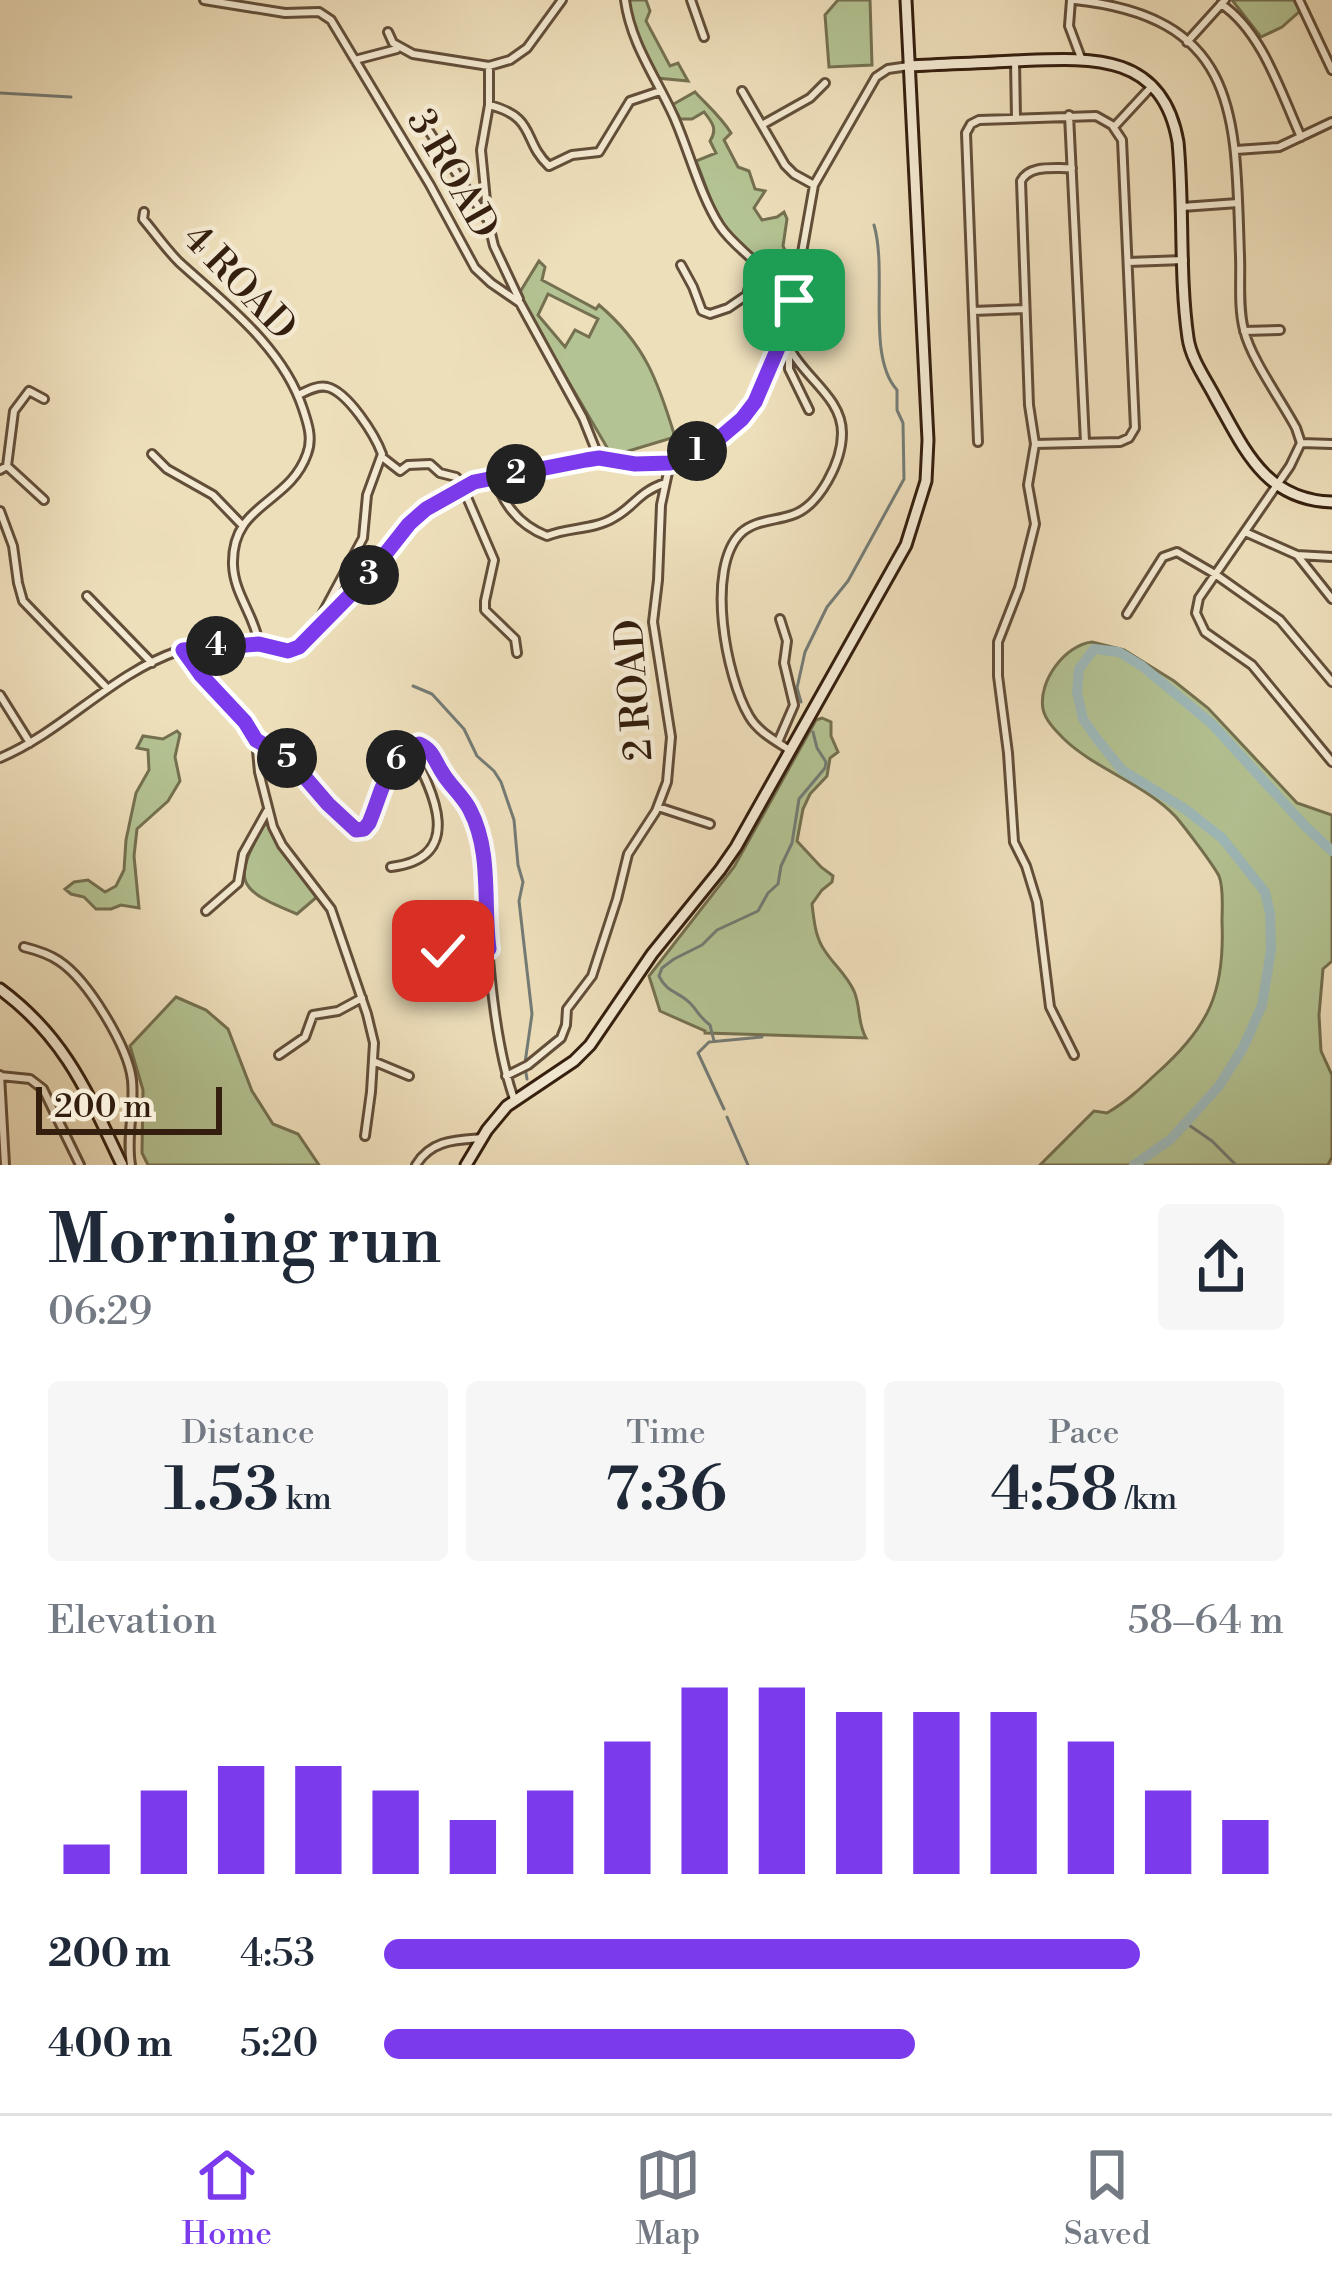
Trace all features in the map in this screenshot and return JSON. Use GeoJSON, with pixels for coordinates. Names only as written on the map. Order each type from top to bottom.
{"type":"FeatureCollection","features":[{"type":"Feature","properties":{"kind":"main road"},"geometry":{"type":"LineString","coordinates":[[466,1165],[514,1099],[590,1045],[652,954],[720,870],[906,545],[926,481],[928,440],[906,0]]}},
{"type":"Feature","properties":{"kind":"main road"},"geometry":{"type":"LineString","coordinates":[[909,66],[1081,58],[1116,64],[1152,86],[1176,130],[1188,339],[1195,360],[1252,461],[1276,484],[1305,498],[1332,502]]}},
{"type":"Feature","properties":{"kind":"main road"},"geometry":{"type":"LineString","coordinates":[[0,989],[61,1048],[126,1165]]}},
{"type":"Feature","properties":{"kind":"street"},"geometry":{"type":"LineString","coordinates":[[204,0],[253,3],[285,13],[325,14],[325,2]]}},
{"type":"Feature","properties":{"kind":"street"},"geometry":{"type":"LineString","coordinates":[[388,32],[393,43],[418,55],[489,66],[527,48],[562,0]]}},
{"type":"Feature","properties":{"kind":"street"},"geometry":{"type":"LineString","coordinates":[[625,0],[633,37],[716,219],[765,272],[775,291],[790,349],[837,412],[842,429],[840,447],[811,505],[748,527],[734,541],[725,564],[722,610],[727,652],[745,709],[754,724],[791,751]]}},
{"type":"Feature","properties":{"kind":"street"},"geometry":{"type":"LineString","coordinates":[[691,0],[704,37]]}},
{"type":"Feature","properties":{"kind":"street"},"geometry":{"type":"LineString","coordinates":[[1081,58],[1070,26],[1073,0],[1127,4],[1187,42],[1224,94],[1236,150],[1244,331],[1300,443],[1196,602],[1196,613],[1201,627],[1252,665],[1332,762]]}},
{"type":"Feature","properties":{"kind":"street"},"geometry":{"type":"LineString","coordinates":[[1299,0],[1332,70]]}},
{"type":"Feature","properties":{"kind":"street"},"geometry":{"type":"LineString","coordinates":[[1187,42],[1223,2],[1253,35],[1301,137]]}},
{"type":"Feature","properties":{"kind":"street","name":"3 ROAD"},"geometry":{"type":"LineString","coordinates":[[325,14],[475,268],[520,303],[583,418],[599,458]]}},
{"type":"Feature","properties":{"kind":"street"},"geometry":{"type":"LineString","coordinates":[[356,60],[401,49]]}},
{"type":"Feature","properties":{"kind":"street"},"geometry":{"type":"LineString","coordinates":[[1015,61],[1016,118]]}},
{"type":"Feature","properties":{"kind":"street"},"geometry":{"type":"LineString","coordinates":[[489,66],[489,106],[481,150],[488,220],[494,246],[520,303]]}},
{"type":"Feature","properties":{"kind":"street"},"geometry":{"type":"LineString","coordinates":[[0,758],[30,743],[107,688],[183,650],[259,644],[294,650],[364,581],[416,517],[464,487],[599,458],[670,463],[717,439],[742,419],[760,392],[784,334],[814,185],[871,83],[883,71],[909,66]]}},
{"type":"Feature","properties":{"kind":"street"},"geometry":{"type":"LineString","coordinates":[[762,125],[810,98],[825,83]]}},
{"type":"Feature","properties":{"kind":"street"},"geometry":{"type":"LineString","coordinates":[[1114,127],[1152,86]]}},
{"type":"Feature","properties":{"kind":"street"},"geometry":{"type":"LineString","coordinates":[[489,106],[521,120],[549,166],[572,155],[599,152],[630,101],[660,91]]}},
{"type":"Feature","properties":{"kind":"street"},"geometry":{"type":"LineString","coordinates":[[742,91],[789,170],[814,185]]}},
{"type":"Feature","properties":{"kind":"street"},"geometry":{"type":"LineString","coordinates":[[1069,116],[1085,443]]}},
{"type":"Feature","properties":{"kind":"street"},"geometry":{"type":"LineString","coordinates":[[978,442],[967,133],[979,120],[1096,116],[1114,127],[1123,140],[1136,428],[1124,441],[1035,443]]}},
{"type":"Feature","properties":{"kind":"street"},"geometry":{"type":"LineString","coordinates":[[1236,150],[1270,149],[1332,122]]}},
{"type":"Feature","properties":{"kind":"street"},"geometry":{"type":"LineString","coordinates":[[425,125],[488,220]]}},
{"type":"Feature","properties":{"kind":"street"},"geometry":{"type":"LineString","coordinates":[[1072,168],[1030,171],[1021,181],[1030,417],[1035,443],[1028,485],[1035,524],[1019,588],[998,642],[998,676],[1014,842],[1037,902],[1050,1007],[1074,1055]]}},
{"type":"Feature","properties":{"kind":"street"},"geometry":{"type":"LineString","coordinates":[[1182,207],[1238,203]]}},
{"type":"Feature","properties":{"kind":"street","name":"4 ROAD"},"geometry":{"type":"LineString","coordinates":[[144,212],[143,219],[174,257],[267,346],[298,395],[310,435],[305,460],[286,486],[242,524]]}},
{"type":"Feature","properties":{"kind":"street"},"geometry":{"type":"LineString","coordinates":[[1128,262],[1184,260]]}},
{"type":"Feature","properties":{"kind":"street"},"geometry":{"type":"LineString","coordinates":[[681,266],[702,311],[710,314],[747,295],[755,263]]}},
{"type":"Feature","properties":{"kind":"street"},"geometry":{"type":"LineString","coordinates":[[973,311],[1025,309]]}},
{"type":"Feature","properties":{"kind":"street"},"geometry":{"type":"LineString","coordinates":[[1244,331],[1280,329]]}},
{"type":"Feature","properties":{"kind":"street"},"geometry":{"type":"LineString","coordinates":[[790,349],[789,368],[809,410]]}},
{"type":"Feature","properties":{"kind":"street"},"geometry":{"type":"LineString","coordinates":[[298,395],[319,387],[334,390],[370,428],[382,457],[394,469],[430,464],[441,474],[456,477],[494,560],[485,610],[514,639],[517,652]]}},
{"type":"Feature","properties":{"kind":"street"},"geometry":{"type":"LineString","coordinates":[[44,399],[29,391],[14,411],[3,468],[44,500]]}},
{"type":"Feature","properties":{"kind":"street"},"geometry":{"type":"LineString","coordinates":[[1300,443],[1332,443]]}},
{"type":"Feature","properties":{"kind":"street"},"geometry":{"type":"LineString","coordinates":[[152,454],[167,469],[213,495],[242,524],[234,547],[233,572],[259,644]]}},
{"type":"Feature","properties":{"kind":"street"},"geometry":{"type":"LineString","coordinates":[[316,628],[363,538],[367,495],[382,457]]}},
{"type":"Feature","properties":{"kind":"street","name":"2 ROAD"},"geometry":{"type":"LineString","coordinates":[[506,1076],[561,1038],[567,1009],[592,976],[628,854],[658,807],[667,782],[671,747],[653,622],[670,463]]}},
{"type":"Feature","properties":{"kind":"street"},"geometry":{"type":"LineString","coordinates":[[495,477],[511,512],[547,536],[610,520],[646,491],[665,483]]}},
{"type":"Feature","properties":{"kind":"street"},"geometry":{"type":"LineString","coordinates":[[0,512],[13,546],[23,602],[107,688]]}},
{"type":"Feature","properties":{"kind":"street"},"geometry":{"type":"LineString","coordinates":[[1245,532],[1298,555],[1332,557]]}},
{"type":"Feature","properties":{"kind":"street"},"geometry":{"type":"LineString","coordinates":[[1127,614],[1163,557],[1184,555],[1280,620],[1332,682]]}},
{"type":"Feature","properties":{"kind":"street"},"geometry":{"type":"LineString","coordinates":[[1298,555],[1332,599]]}},
{"type":"Feature","properties":{"kind":"street"},"geometry":{"type":"LineString","coordinates":[[87,596],[152,663]]}},
{"type":"Feature","properties":{"kind":"street"},"geometry":{"type":"LineString","coordinates":[[778,742],[794,705],[781,619]]}},
{"type":"Feature","properties":{"kind":"street"},"geometry":{"type":"LineString","coordinates":[[183,650],[256,740],[267,811],[282,845],[332,909],[373,1034],[365,1136]]}},
{"type":"Feature","properties":{"kind":"street"},"geometry":{"type":"LineString","coordinates":[[0,695],[30,743]]}},
{"type":"Feature","properties":{"kind":"street"},"geometry":{"type":"LineString","coordinates":[[256,740],[291,761],[359,831],[369,823],[393,764],[419,744],[430,751],[468,806],[484,851],[489,949],[506,1076],[514,1099]]}},
{"type":"Feature","properties":{"kind":"street"},"geometry":{"type":"LineString","coordinates":[[391,867],[426,855],[439,826],[433,799],[410,748]]}},
{"type":"Feature","properties":{"kind":"street"},"geometry":{"type":"LineString","coordinates":[[658,807],[710,824]]}},
{"type":"Feature","properties":{"kind":"street"},"geometry":{"type":"LineString","coordinates":[[206,911],[238,884],[244,854],[267,811]]}},
{"type":"Feature","properties":{"kind":"street"},"geometry":{"type":"LineString","coordinates":[[436,938],[447,954],[489,949]]}},
{"type":"Feature","properties":{"kind":"street"},"geometry":{"type":"LineString","coordinates":[[24,947],[71,970],[116,1035],[133,1087],[126,1165]]}},
{"type":"Feature","properties":{"kind":"street"},"geometry":{"type":"LineString","coordinates":[[279,1055],[305,1037],[313,1015],[338,1011],[362,998]]}},
{"type":"Feature","properties":{"kind":"street"},"geometry":{"type":"LineString","coordinates":[[373,1061],[410,1076]]}},
{"type":"Feature","properties":{"kind":"street"},"geometry":{"type":"LineString","coordinates":[[5,1165],[0,1075],[23,1076],[43,1089],[80,1165]]}},
{"type":"Feature","properties":{"kind":"street"},"geometry":{"type":"LineString","coordinates":[[416,1165],[438,1144],[482,1138]]}},
{"type":"Feature","properties":{"kind":"green space"},"geometry":{"type":"Polygon","coordinates":[[[628,0],[646,0],[650,11],[646,21],[670,66],[678,63],[688,81],[657,78],[638,41],[628,0]]]}},
{"type":"Feature","properties":{"kind":"green space"},"geometry":{"type":"Polygon","coordinates":[[[838,0],[870,0],[872,65],[829,67],[825,15],[838,0]]]}},
{"type":"Feature","properties":{"kind":"green space"},"geometry":{"type":"Polygon","coordinates":[[[1232,0],[1295,0],[1300,11],[1261,37],[1232,0]]]}},
{"type":"Feature","properties":{"kind":"green space"},"geometry":{"type":"Polygon","coordinates":[[[695,92],[731,133],[724,140],[738,167],[749,171],[755,189],[765,191],[754,208],[762,220],[784,212],[787,219],[783,246],[790,261],[780,293],[764,268],[729,233],[714,207],[696,161],[716,153],[710,141],[713,126],[704,112],[680,119],[672,105],[695,92]]]}},
{"type":"Feature","properties":{"kind":"green space"},"geometry":{"type":"Polygon","coordinates":[[[539,261],[545,267],[542,280],[596,309],[599,305],[639,349],[675,437],[612,456],[520,292],[539,261]],[[548,294],[538,315],[565,347],[575,330],[589,337],[598,319],[548,294]]]}},
{"type":"Feature","properties":{"kind":"green space"},"geometry":{"type":"Polygon","coordinates":[[[1092,642],[1124,650],[1174,681],[1208,708],[1297,803],[1332,815],[1332,961],[1323,969],[1319,1015],[1321,1051],[1332,1075],[1332,1157],[1328,1165],[1040,1165],[1094,1111],[1114,1109],[1190,1040],[1210,1007],[1220,969],[1222,892],[1211,863],[1164,805],[1076,750],[1044,713],[1049,676],[1063,657],[1092,642]]]}},
{"type":"Feature","properties":{"kind":"green space"},"geometry":{"type":"Polygon","coordinates":[[[816,720],[831,722],[838,752],[830,758],[827,776],[803,809],[797,841],[833,876],[812,904],[816,928],[822,946],[854,991],[866,1038],[705,1033],[660,1011],[649,976],[734,867],[816,720]]]}},
{"type":"Feature","properties":{"kind":"green space"},"geometry":{"type":"Polygon","coordinates":[[[177,731],[180,781],[168,801],[137,829],[134,856],[139,908],[96,909],[65,889],[88,880],[105,892],[116,886],[124,870],[136,793],[149,770],[148,750],[137,748],[143,736],[163,739],[177,731]]]}},
{"type":"Feature","properties":{"kind":"green space"},"geometry":{"type":"Polygon","coordinates":[[[266,822],[279,847],[318,896],[297,914],[262,898],[246,881],[248,858],[266,822]]]}},
{"type":"Feature","properties":{"kind":"green space"},"geometry":{"type":"Polygon","coordinates":[[[176,997],[206,1010],[228,1029],[252,1091],[273,1124],[298,1134],[319,1165],[148,1165],[142,1153],[143,1090],[130,1046],[176,997]]]}},
{"type":"Feature","properties":{"kind":"waterway"},"geometry":{"type":"LineString","coordinates":[[0,93],[71,97]]}},
{"type":"Feature","properties":{"kind":"waterway"},"geometry":{"type":"LineString","coordinates":[[801,702],[797,688],[805,652],[904,479],[903,423],[897,390],[882,357],[874,225]]}},
{"type":"Feature","properties":{"kind":"waterway"},"geometry":{"type":"LineString","coordinates":[[1134,1165],[1171,1139],[1219,1086],[1243,1048],[1262,1005],[1271,950],[1270,913],[1265,892],[1222,838],[1122,770],[1083,719],[1077,692],[1079,669],[1094,649],[1119,652],[1142,666],[1212,724],[1332,851]]}},
{"type":"Feature","properties":{"kind":"waterway"},"geometry":{"type":"LineString","coordinates":[[413,686],[432,694],[464,729],[477,756],[501,782],[514,820],[532,1014],[525,1063]]}},
{"type":"Feature","properties":{"kind":"waterway"},"geometry":{"type":"LineString","coordinates":[[714,1041],[710,1025],[659,976],[662,968],[702,945],[717,930],[758,911],[778,884],[792,843],[799,799],[825,768],[813,732]]}},
{"type":"Feature","properties":{"kind":"waterway"},"geometry":{"type":"LineString","coordinates":[[724,1109],[698,1053],[709,1042],[762,1037]]}},
{"type":"Feature","properties":{"kind":"waterway"},"geometry":{"type":"LineString","coordinates":[[526,1073],[527,1079]]}},
{"type":"Feature","properties":{"kind":"waterway"},"geometry":{"type":"LineString","coordinates":[[727,1117],[748,1165]]}},
{"type":"Feature","properties":{"kind":"waterway"},"geometry":{"type":"LineString","coordinates":[[1186,1123],[1236,1165]]}},
{"type":"Feature","properties":{"kind":"route"},"geometry":{"type":"LineString","coordinates":[[443,951],[489,949],[484,851],[468,806],[426,746],[412,746],[393,764],[369,823],[356,830],[291,761],[256,740],[183,650],[259,644],[294,650],[364,581],[416,517],[474,482],[599,458],[657,465],[693,453],[733,428],[755,402],[794,300]]}}]}
